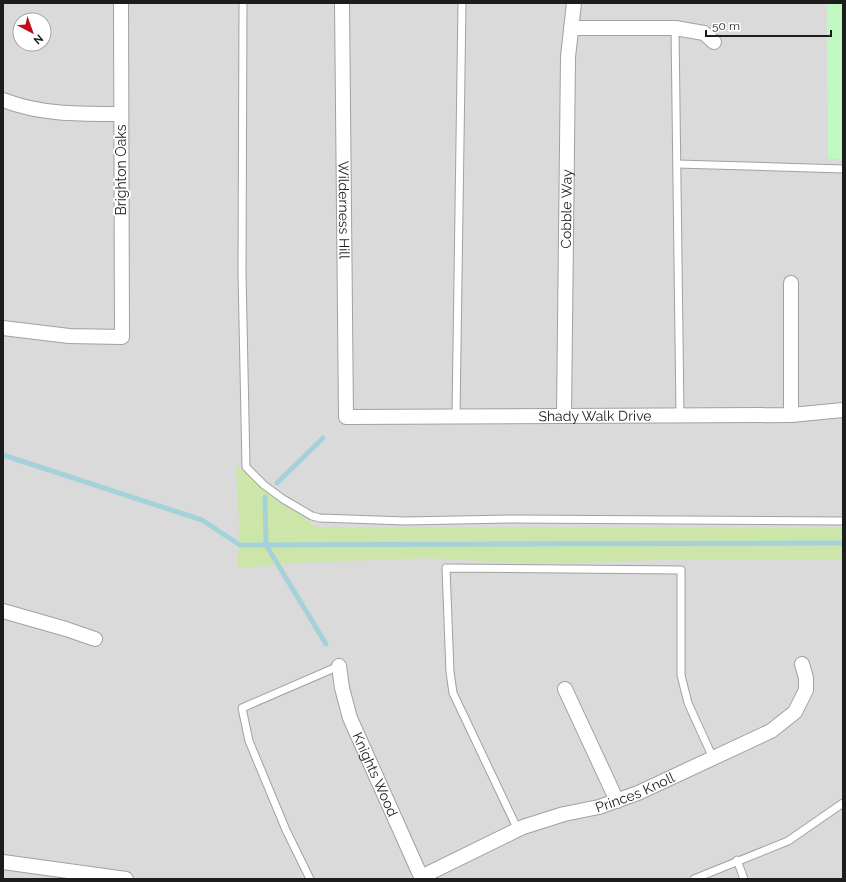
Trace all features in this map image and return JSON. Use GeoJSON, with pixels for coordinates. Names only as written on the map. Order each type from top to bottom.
{"type":"FeatureCollection","features":[{"type":"Feature","properties":{"kind":"street","name":"Brighton Oaks"},"geometry":{"type":"LineString","coordinates":[[3,328],[69,336],[122,337],[121,3]]}},
{"type":"Feature","properties":{"kind":"street","name":"Wilderness Hill"},"geometry":{"type":"LineString","coordinates":[[342,3],[346,417]]}},
{"type":"Feature","properties":{"kind":"street","name":"Cobble Way"},"geometry":{"type":"LineString","coordinates":[[564,415],[568,57],[574,3]]}},
{"type":"Feature","properties":{"kind":"street"},"geometry":{"type":"LineString","coordinates":[[571,28],[675,28],[704,33],[714,42]]}},
{"type":"Feature","properties":{"kind":"street"},"geometry":{"type":"LineString","coordinates":[[3,100],[18,106],[53,113],[121,114]]}},
{"type":"Feature","properties":{"kind":"street"},"geometry":{"type":"LineString","coordinates":[[791,283],[792,415]]}},
{"type":"Feature","properties":{"kind":"street","name":"Shady Walk Drive"},"geometry":{"type":"LineString","coordinates":[[346,417],[792,415],[843,410]]}},
{"type":"Feature","properties":{"kind":"street"},"geometry":{"type":"LineString","coordinates":[[3,611],[66,628],[95,639]]}},
{"type":"Feature","properties":{"kind":"street","name":"Princes Knoll"},"geometry":{"type":"LineString","coordinates":[[422,878],[518,830],[564,814],[599,807],[638,793],[771,731],[795,712],[806,690],[806,678],[802,664]]}},
{"type":"Feature","properties":{"kind":"street","name":"Knights Wood"},"geometry":{"type":"LineString","coordinates":[[339,666],[350,718],[422,878]]}},
{"type":"Feature","properties":{"kind":"street"},"geometry":{"type":"LineString","coordinates":[[565,689],[617,801]]}},
{"type":"Feature","properties":{"kind":"street"},"geometry":{"type":"LineString","coordinates":[[3,862],[126,879]]}},
{"type":"Feature","properties":{"kind":"lane"},"geometry":{"type":"LineString","coordinates":[[243,3],[242,273],[246,467],[264,486],[312,516],[357,521],[512,519],[843,521]]}},
{"type":"Feature","properties":{"kind":"lane"},"geometry":{"type":"LineString","coordinates":[[456,416],[462,3]]}},
{"type":"Feature","properties":{"kind":"lane"},"geometry":{"type":"LineString","coordinates":[[675,28],[680,415]]}},
{"type":"Feature","properties":{"kind":"lane"},"geometry":{"type":"LineString","coordinates":[[677,164],[843,169]]}},
{"type":"Feature","properties":{"kind":"lane"},"geometry":{"type":"LineString","coordinates":[[518,830],[453,693],[450,672],[446,568],[681,570],[681,675],[688,703],[713,758]]}},
{"type":"Feature","properties":{"kind":"lane"},"geometry":{"type":"LineString","coordinates":[[310,879],[286,830],[249,741],[242,708],[339,666]]}},
{"type":"Feature","properties":{"kind":"lane"},"geometry":{"type":"LineString","coordinates":[[694,879],[737,860],[788,841],[843,803]]}},
{"type":"Feature","properties":{"kind":"lane"},"geometry":{"type":"LineString","coordinates":[[737,860],[744,879]]}},
{"type":"Feature","properties":{"kind":"shaded area"},"geometry":{"type":"Polygon","coordinates":[[[3,3],[843,3],[843,879],[3,879],[3,3]]]}},
{"type":"Feature","properties":{"kind":"green space"},"geometry":{"type":"Polygon","coordinates":[[[827,3],[843,3],[843,159],[828,159],[827,3]]]}},
{"type":"Feature","properties":{"kind":"green space"},"geometry":{"type":"Polygon","coordinates":[[[236,465],[316,527],[843,528],[843,559],[658,560],[538,564],[429,558],[312,562],[238,568],[239,523],[236,465]]]}},
{"type":"Feature","properties":{"kind":"waterway"},"geometry":{"type":"LineString","coordinates":[[277,483],[323,438]]}},
{"type":"Feature","properties":{"kind":"waterway"},"geometry":{"type":"LineString","coordinates":[[3,455],[202,520],[240,545],[843,543]]}},
{"type":"Feature","properties":{"kind":"waterway"},"geometry":{"type":"LineString","coordinates":[[265,497],[266,545],[326,644]]}}]}
